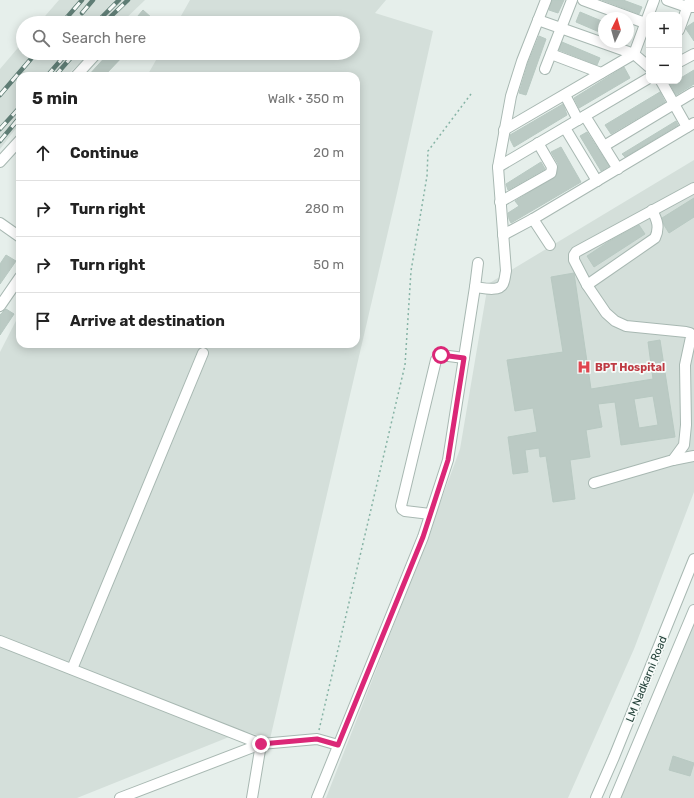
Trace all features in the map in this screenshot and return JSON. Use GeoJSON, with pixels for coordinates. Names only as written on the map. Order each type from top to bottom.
{"type":"FeatureCollection","features":[{"type":"Feature","properties":{"kind":"street"},"geometry":{"type":"LineString","coordinates":[[475,287],[495,289],[501,286],[506,271],[502,235],[498,167],[511,96],[522,61],[546,0]]}},
{"type":"Feature","properties":{"kind":"street"},"geometry":{"type":"LineString","coordinates":[[545,69],[572,0]]}},
{"type":"Feature","properties":{"kind":"street"},"geometry":{"type":"LineString","coordinates":[[583,0],[645,23]]}},
{"type":"Feature","properties":{"kind":"street"},"geometry":{"type":"LineString","coordinates":[[504,130],[634,54],[654,0]]}},
{"type":"Feature","properties":{"kind":"street"},"geometry":{"type":"LineString","coordinates":[[667,0],[690,5],[682,23]]}},
{"type":"Feature","properties":{"kind":"street"},"geometry":{"type":"LineString","coordinates":[[538,20],[634,54],[646,64]]}},
{"type":"Feature","properties":{"kind":"street"},"geometry":{"type":"LineString","coordinates":[[551,54],[601,74]]}},
{"type":"Feature","properties":{"kind":"street"},"geometry":{"type":"LineString","coordinates":[[682,60],[694,54]]}},
{"type":"Feature","properties":{"kind":"street"},"geometry":{"type":"LineString","coordinates":[[80,72],[91,60]]}},
{"type":"Feature","properties":{"kind":"street"},"geometry":{"type":"LineString","coordinates":[[498,167],[646,80]]}},
{"type":"Feature","properties":{"kind":"street"},"geometry":{"type":"LineString","coordinates":[[502,235],[534,219],[691,125],[674,104],[663,84]]}},
{"type":"Feature","properties":{"kind":"street"},"geometry":{"type":"LineString","coordinates":[[604,146],[694,92]]}},
{"type":"Feature","properties":{"kind":"street"},"geometry":{"type":"LineString","coordinates":[[565,95],[604,146],[618,169]]}},
{"type":"Feature","properties":{"kind":"street"},"geometry":{"type":"LineString","coordinates":[[565,128],[597,181]]}},
{"type":"Feature","properties":{"kind":"street"},"geometry":{"type":"LineString","coordinates":[[500,202],[551,173],[552,167],[538,143]]}},
{"type":"Feature","properties":{"kind":"street"},"geometry":{"type":"LineString","coordinates":[[0,162],[16,144]]}},
{"type":"Feature","properties":{"kind":"street"},"geometry":{"type":"LineString","coordinates":[[673,460],[684,445],[686,425],[685,365],[692,337],[690,333],[686,332],[626,326],[615,321],[606,313],[587,285],[574,260],[576,252],[694,188]]}},
{"type":"Feature","properties":{"kind":"street"},"geometry":{"type":"LineString","coordinates":[[587,285],[655,238],[658,231],[658,223],[652,210]]}},
{"type":"Feature","properties":{"kind":"street"},"geometry":{"type":"LineString","coordinates":[[534,219],[550,245]]}},
{"type":"Feature","properties":{"kind":"street"},"geometry":{"type":"LineString","coordinates":[[0,223],[16,234]]}},
{"type":"Feature","properties":{"kind":"street"},"geometry":{"type":"LineString","coordinates":[[317,798],[423,537],[448,460],[478,263]]}},
{"type":"Feature","properties":{"kind":"street"},"geometry":{"type":"LineString","coordinates":[[0,306],[16,283]]}},
{"type":"Feature","properties":{"kind":"street"},"geometry":{"type":"LineString","coordinates":[[72,669],[203,353]]}},
{"type":"Feature","properties":{"kind":"street"},"geometry":{"type":"LineString","coordinates":[[430,514],[405,511],[401,506],[436,360],[441,355],[464,358]]}},
{"type":"Feature","properties":{"kind":"street"},"geometry":{"type":"LineString","coordinates":[[594,483],[673,460],[694,456]]}},
{"type":"Feature","properties":{"kind":"street","name":"LM Nadkarni Road"},"geometry":{"type":"LineString","coordinates":[[596,798],[694,559]]}},
{"type":"Feature","properties":{"kind":"street","name":"LM Nadkarni Road"},"geometry":{"type":"LineString","coordinates":[[615,798],[694,610]]}},
{"type":"Feature","properties":{"kind":"street"},"geometry":{"type":"LineString","coordinates":[[0,641],[261,744]]}},
{"type":"Feature","properties":{"kind":"street"},"geometry":{"type":"LineString","coordinates":[[120,798],[261,744],[317,739],[338,745]]}},
{"type":"Feature","properties":{"kind":"street"},"geometry":{"type":"LineString","coordinates":[[252,798],[261,744]]}},
{"type":"Feature","properties":{"kind":"path"},"geometry":{"type":"LineString","coordinates":[[317,739],[405,365],[411,271],[427,176],[428,151],[471,94]]}},
{"type":"Feature","properties":{"kind":"shaded area"},"geometry":{"type":"Polygon","coordinates":[[[59,0],[145,0],[128,16],[45,16],[59,0]]]}},
{"type":"Feature","properties":{"kind":"shaded area"},"geometry":{"type":"Polygon","coordinates":[[[190,0],[386,0],[375,13],[433,31],[397,193],[270,739],[244,731],[77,798],[0,798],[0,352],[16,321],[16,348],[360,348],[360,72],[149,72],[156,60],[360,60],[360,16],[181,16],[190,0]]]}},
{"type":"Feature","properties":{"kind":"shaded area"},"geometry":{"type":"Polygon","coordinates":[[[16,50],[16,60],[83,60],[70,72],[16,72],[16,128],[0,149],[0,69],[16,50]]]}},
{"type":"Feature","properties":{"kind":"shaded area","name":"BPT Hospital"},"geometry":{"type":"Polygon","coordinates":[[[694,160],[694,492],[634,649],[568,798],[326,798],[418,563],[460,449],[488,284],[694,160]]]}},
{"type":"Feature","properties":{"kind":"shaded area"},"geometry":{"type":"Polygon","coordinates":[[[694,613],[694,798],[619,798],[694,613]]]}},
{"type":"Feature","properties":{"kind":"building"},"geometry":{"type":"Polygon","coordinates":[[[552,0],[564,0],[558,13],[549,10],[552,0]]]}},
{"type":"Feature","properties":{"kind":"building"},"geometry":{"type":"Polygon","coordinates":[[[602,0],[623,0],[642,7],[639,14],[602,0]]]}},
{"type":"Feature","properties":{"kind":"building"},"geometry":{"type":"Polygon","coordinates":[[[143,10],[150,16],[138,16],[143,10]]]}},
{"type":"Feature","properties":{"kind":"building"},"geometry":{"type":"Polygon","coordinates":[[[580,12],[598,20],[598,31],[576,22],[580,12]]]}},
{"type":"Feature","properties":{"kind":"building"},"geometry":{"type":"Polygon","coordinates":[[[694,22],[694,41],[686,29],[694,22]]]}},
{"type":"Feature","properties":{"kind":"building"},"geometry":{"type":"Polygon","coordinates":[[[539,36],[546,39],[526,95],[519,93],[528,63],[539,36]]]}},
{"type":"Feature","properties":{"kind":"building"},"geometry":{"type":"Polygon","coordinates":[[[562,42],[600,58],[597,65],[559,50],[562,42]]]}},
{"type":"Feature","properties":{"kind":"building"},"geometry":{"type":"Polygon","coordinates":[[[103,60],[119,60],[108,72],[92,72],[103,60]]]}},
{"type":"Feature","properties":{"kind":"building"},"geometry":{"type":"Polygon","coordinates":[[[624,67],[630,78],[579,108],[574,98],[624,67]]]}},
{"type":"Feature","properties":{"kind":"building"},"geometry":{"type":"Polygon","coordinates":[[[694,70],[694,84],[676,95],[670,84],[682,84],[682,77],[694,70]]]}},
{"type":"Feature","properties":{"kind":"building"},"geometry":{"type":"Polygon","coordinates":[[[660,92],[665,102],[611,134],[605,125],[660,92]]]}},
{"type":"Feature","properties":{"kind":"building"},"geometry":{"type":"Polygon","coordinates":[[[563,104],[567,115],[514,147],[510,139],[510,135],[563,104]]]}},
{"type":"Feature","properties":{"kind":"building"},"geometry":{"type":"Polygon","coordinates":[[[676,121],[678,125],[625,157],[622,154],[676,121]]]}},
{"type":"Feature","properties":{"kind":"building"},"geometry":{"type":"Polygon","coordinates":[[[587,132],[609,166],[601,171],[580,136],[587,132]]]}},
{"type":"Feature","properties":{"kind":"building"},"geometry":{"type":"Polygon","coordinates":[[[561,147],[581,182],[511,223],[508,213],[519,206],[515,201],[556,176],[558,164],[551,152],[561,147]]]}},
{"type":"Feature","properties":{"kind":"building"},"geometry":{"type":"Polygon","coordinates":[[[541,162],[545,169],[508,190],[506,184],[541,162]]]}},
{"type":"Feature","properties":{"kind":"building"},"geometry":{"type":"Polygon","coordinates":[[[694,198],[694,217],[669,233],[662,218],[694,198]]]}},
{"type":"Feature","properties":{"kind":"building"},"geometry":{"type":"Polygon","coordinates":[[[639,225],[645,234],[594,267],[587,256],[608,242],[639,225]]]}},
{"type":"Feature","properties":{"kind":"building"},"geometry":{"type":"Polygon","coordinates":[[[6,255],[16,261],[0,284],[0,264],[6,255]]]}},
{"type":"Feature","properties":{"kind":"building"},"geometry":{"type":"Polygon","coordinates":[[[574,273],[591,389],[653,379],[648,342],[660,340],[675,437],[621,445],[615,402],[598,404],[602,427],[586,430],[590,457],[570,460],[575,499],[553,502],[546,456],[540,457],[539,448],[525,450],[528,472],[513,474],[508,437],[537,432],[533,408],[515,411],[507,360],[563,352],[551,277],[574,273]],[[653,396],[634,399],[639,428],[658,425],[653,396]]]}},
{"type":"Feature","properties":{"kind":"building"},"geometry":{"type":"Polygon","coordinates":[[[6,309],[14,314],[0,335],[0,315],[6,309]]]}},
{"type":"Feature","properties":{"kind":"building"},"geometry":{"type":"Polygon","coordinates":[[[673,756],[694,763],[690,776],[669,770],[673,756]]]}},
{"type":"Feature","properties":{"kind":"railway"},"geometry":{"type":"LineString","coordinates":[[68,16],[82,0]]}},
{"type":"Feature","properties":{"kind":"railway"},"geometry":{"type":"LineString","coordinates":[[82,13],[93,0]]}},
{"type":"Feature","properties":{"kind":"railway"},"geometry":{"type":"LineString","coordinates":[[103,16],[119,0]]}},
{"type":"Feature","properties":{"kind":"railway"},"geometry":{"type":"LineString","coordinates":[[111,16],[128,0]]}},
{"type":"Feature","properties":{"kind":"railway"},"geometry":{"type":"LineString","coordinates":[[20,72],[30,60]]}},
{"type":"Feature","properties":{"kind":"railway"},"geometry":{"type":"LineString","coordinates":[[50,72],[61,60]]}},
{"type":"Feature","properties":{"kind":"railway"},"geometry":{"type":"LineString","coordinates":[[58,72],[69,60]]}},
{"type":"Feature","properties":{"kind":"railway"},"geometry":{"type":"LineString","coordinates":[[0,95],[16,76]]}},
{"type":"Feature","properties":{"kind":"railway"},"geometry":{"type":"LineString","coordinates":[[0,129],[16,111]]}},
{"type":"Feature","properties":{"kind":"railway"},"geometry":{"type":"LineString","coordinates":[[0,141],[16,122]]}},
{"type":"Feature","properties":{"kind":"place","name":"BPT Hospital"},"geometry":{"type":"Point","coordinates":[584,367]}},
{"type":"Feature","properties":{"kind":"route"},"geometry":{"type":"LineString","coordinates":[[261,744],[317,739],[338,745],[423,537],[448,460],[464,358],[441,355]]}}]}
